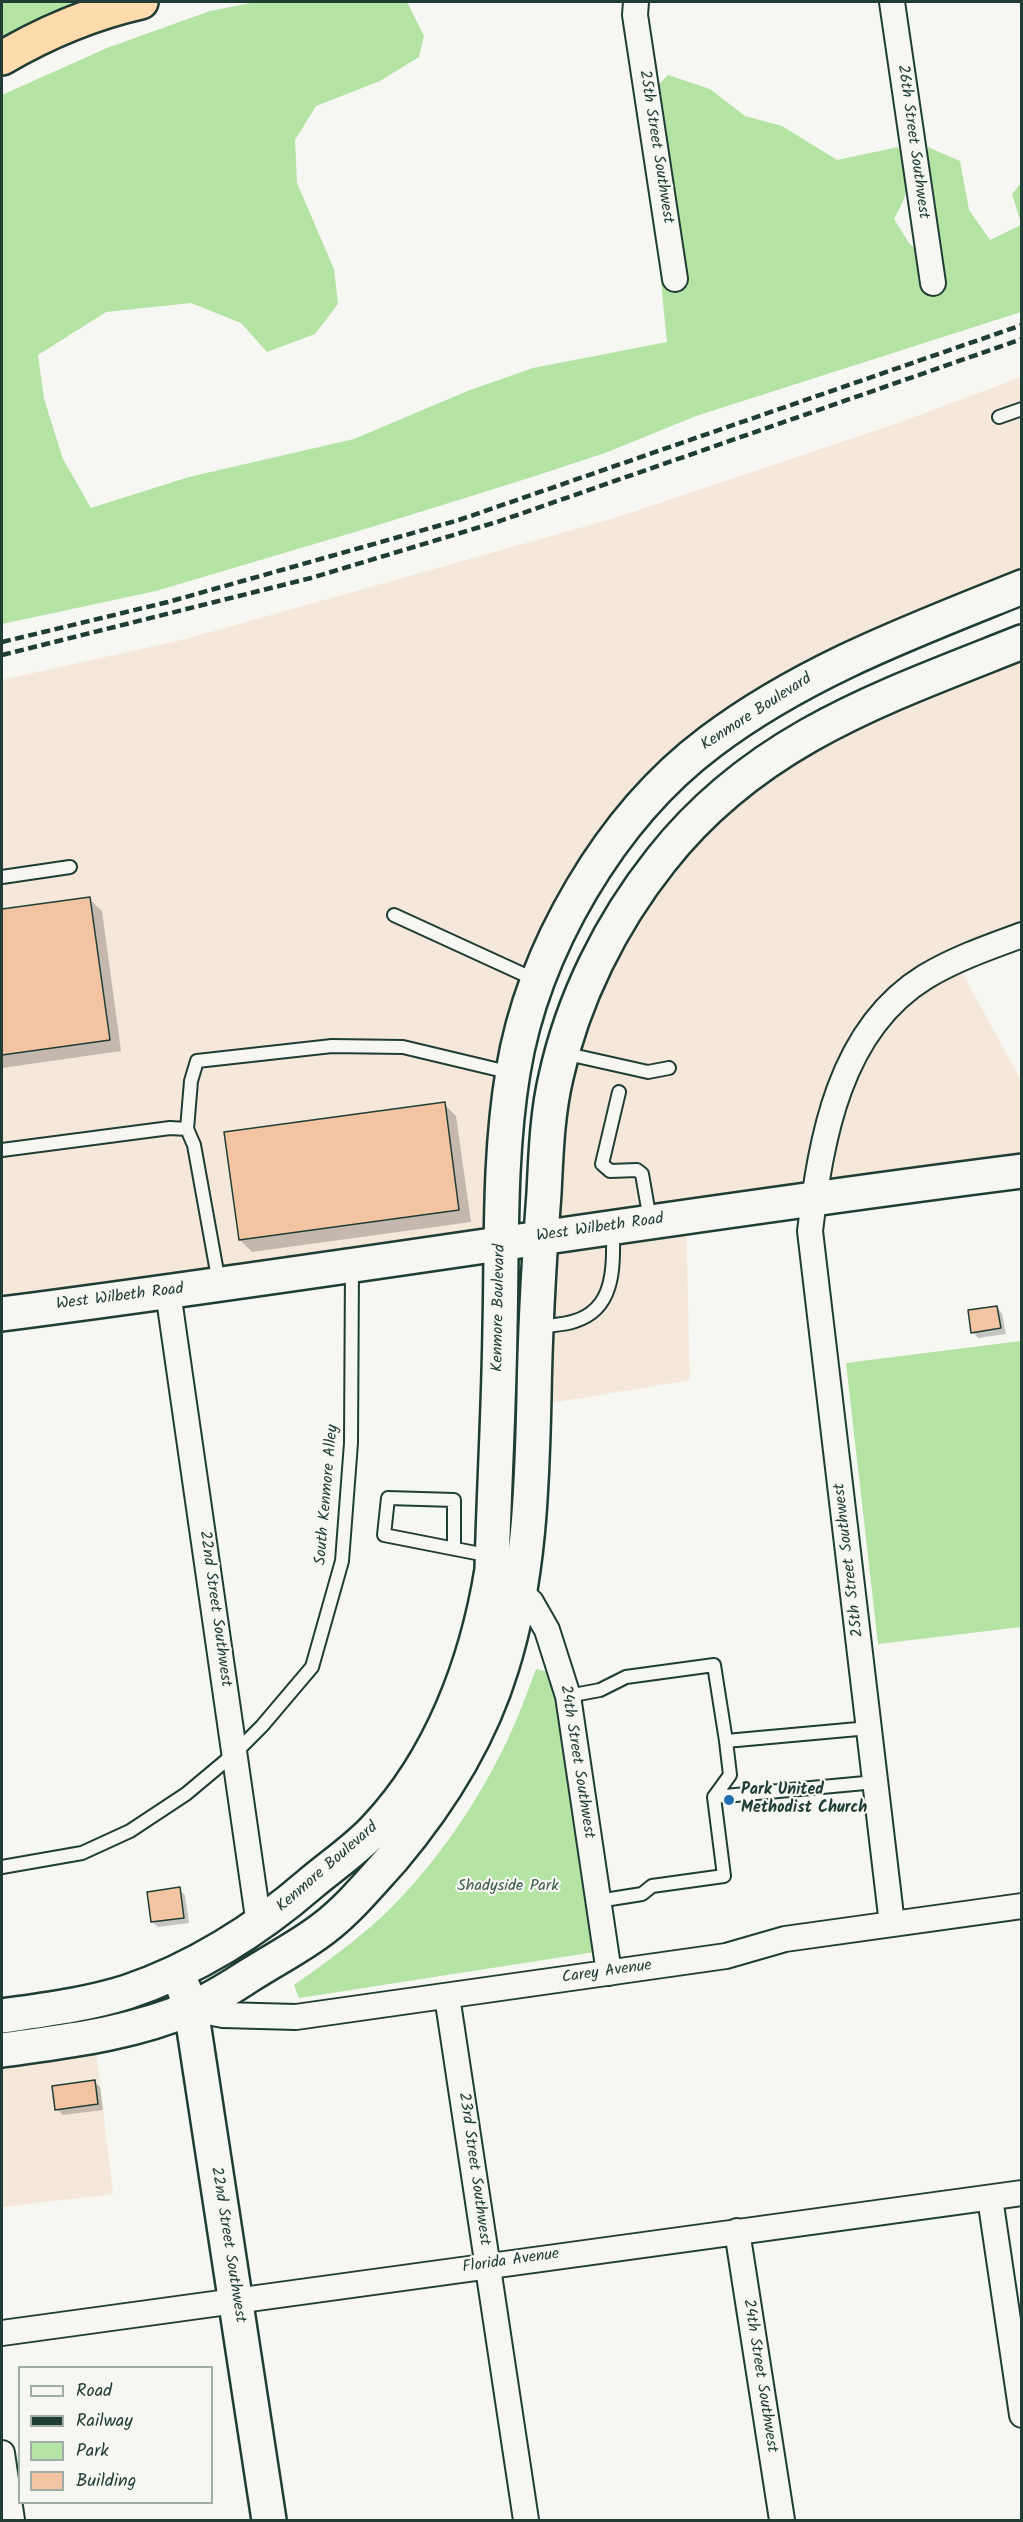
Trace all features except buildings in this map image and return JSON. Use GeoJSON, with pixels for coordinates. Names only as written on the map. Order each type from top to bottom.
{"type":"FeatureCollection","features":[{"type":"Feature","properties":{"kind":"highway"},"geometry":{"type":"LineString","coordinates":[[2,58],[28,43],[106,10],[141,2]]}},
{"type":"Feature","properties":{"kind":"main road","name":"Kenmore Boulevard"},"geometry":{"type":"LineString","coordinates":[[5,2049],[94,2035],[190,2009],[228,1990],[328,1925],[419,1827],[449,1784],[490,1702],[504,1662],[504,1592],[492,1557],[499,1414],[501,1243],[513,1073],[527,1015],[559,931],[615,841],[663,784],[708,743],[822,671],[1022,587]]}},
{"type":"Feature","properties":{"kind":"main road","name":"Kenmore Boulevard"},"geometry":{"type":"LineString","coordinates":[[2,2011],[62,2007],[125,1992],[178,1971],[259,1925],[282,1909],[376,1828],[404,1792],[435,1743],[527,1545],[540,1237],[554,1084],[583,992],[598,961],[638,891],[662,859],[724,793],[757,766],[829,722],[1022,642]]}},
{"type":"Feature","properties":{"kind":"main road","name":"West Wilbeth Road"},"geometry":{"type":"LineString","coordinates":[[2,1314],[220,1285],[816,1197],[1022,1171]]}},
{"type":"Feature","properties":{"kind":"main road","name":"22nd Street Southwest"},"geometry":{"type":"LineString","coordinates":[[178,1971],[190,2009],[269,2520]]}},
{"type":"Feature","properties":{"kind":"street","name":"26th Street Southwest"},"geometry":{"type":"LineString","coordinates":[[891,2],[933,283]]}},
{"type":"Feature","properties":{"kind":"street","name":"25th Street Southwest"},"geometry":{"type":"LineString","coordinates":[[635,8],[675,279]]}},
{"type":"Feature","properties":{"kind":"street","name":"25th Street Southwest"},"geometry":{"type":"LineString","coordinates":[[892,1924],[810,1231],[825,1135],[837,1090],[856,1053],[876,1022],[902,994],[926,977],[1022,934]]}},
{"type":"Feature","properties":{"kind":"street","name":"22nd Street Southwest"},"geometry":{"type":"LineString","coordinates":[[168,1292],[259,1925]]}},
{"type":"Feature","properties":{"kind":"street","name":"24th Street Southwest"},"geometry":{"type":"LineString","coordinates":[[504,1592],[531,1602],[547,1630],[568,1696],[609,1973]]}},
{"type":"Feature","properties":{"kind":"street","name":"Carey Avenue"},"geometry":{"type":"LineString","coordinates":[[190,2009],[223,2015],[296,2017],[726,1956],[785,1940],[1022,1906]]}},
{"type":"Feature","properties":{"kind":"street","name":"23rd Street Southwest"},"geometry":{"type":"LineString","coordinates":[[447,1996],[526,2520]]}},
{"type":"Feature","properties":{"kind":"street"},"geometry":{"type":"LineString","coordinates":[[2,2011],[5,2049]]}},
{"type":"Feature","properties":{"kind":"street","name":"Florida Avenue"},"geometry":{"type":"LineString","coordinates":[[2,2333],[1022,2193]]}},
{"type":"Feature","properties":{"kind":"street"},"geometry":{"type":"LineString","coordinates":[[990,2198],[1022,2415]]}},
{"type":"Feature","properties":{"kind":"street","name":"24th Street Southwest"},"geometry":{"type":"LineString","coordinates":[[737,2231],[782,2520]]}},
{"type":"Feature","properties":{"kind":"street"},"geometry":{"type":"LineString","coordinates":[[2,2453],[12,2520]]}},
{"type":"Feature","properties":{"kind":"lane"},"geometry":{"type":"LineString","coordinates":[[999,417],[1022,409]]}},
{"type":"Feature","properties":{"kind":"lane"},"geometry":{"type":"LineString","coordinates":[[2,878],[70,867]]}},
{"type":"Feature","properties":{"kind":"lane"},"geometry":{"type":"LineString","coordinates":[[394,915],[539,981]]}},
{"type":"Feature","properties":{"kind":"lane"},"geometry":{"type":"LineString","coordinates":[[220,1285],[194,1145],[187,1129],[191,1081],[197,1061],[332,1046],[404,1047],[513,1073]]}},
{"type":"Feature","properties":{"kind":"lane"},"geometry":{"type":"LineString","coordinates":[[562,1053],[648,1072],[669,1068]]}},
{"type":"Feature","properties":{"kind":"lane"},"geometry":{"type":"LineString","coordinates":[[619,1092],[602,1164],[610,1172],[637,1170],[642,1174],[651,1221]]}},
{"type":"Feature","properties":{"kind":"lane"},"geometry":{"type":"LineString","coordinates":[[2,1150],[170,1128],[187,1129]]}},
{"type":"Feature","properties":{"kind":"lane"},"geometry":{"type":"LineString","coordinates":[[535,1328],[576,1321],[591,1313],[605,1300],[613,1274],[613,1227]]}},
{"type":"Feature","properties":{"kind":"lane","name":"South Kenmore Alley"},"geometry":{"type":"LineString","coordinates":[[2,1866],[82,1852],[130,1831],[186,1794],[235,1753],[262,1726],[312,1666],[342,1561],[351,1443],[352,1265]]}},
{"type":"Feature","properties":{"kind":"lane"},"geometry":{"type":"LineString","coordinates":[[454,1548],[454,1500],[388,1498],[384,1535],[492,1557]]}},
{"type":"Feature","properties":{"kind":"lane"},"geometry":{"type":"LineString","coordinates":[[568,1696],[600,1690],[626,1677],[714,1665],[726,1741],[730,1775],[714,1797],[724,1876],[652,1886],[642,1894],[598,1901]]}},
{"type":"Feature","properties":{"kind":"lane"},"geometry":{"type":"LineString","coordinates":[[726,1741],[869,1728]]}},
{"type":"Feature","properties":{"kind":"lane"},"geometry":{"type":"LineString","coordinates":[[714,1797],[876,1782]]}},
{"type":"Feature","properties":{"kind":"shaded area"},"geometry":{"type":"Polygon","coordinates":[[[1021,377],[1021,587],[920,628],[682,766],[539,981],[501,1243],[2,1313],[2,680],[186,639],[615,518],[898,423],[1021,377]]]}},
{"type":"Feature","properties":{"kind":"shaded area"},"geometry":{"type":"Polygon","coordinates":[[[1021,642],[1021,933],[956,962],[1021,1080],[1021,1171],[540,1237],[583,992],[724,793],[1021,642]]]}},
{"type":"Feature","properties":{"kind":"shaded area"},"geometry":{"type":"Polygon","coordinates":[[[686,1224],[690,1380],[544,1404],[547,1244],[686,1224]]]}},
{"type":"Feature","properties":{"kind":"shaded area"},"geometry":{"type":"Polygon","coordinates":[[[94,2035],[113,2194],[2,2207],[2,2050],[94,2035]]]}},
{"type":"Feature","properties":{"kind":"green space"},"geometry":{"type":"Polygon","coordinates":[[[2,2],[88,2],[2,46],[2,2]]]}},
{"type":"Feature","properties":{"kind":"green space"},"geometry":{"type":"Polygon","coordinates":[[[256,2],[407,2],[424,36],[419,57],[380,81],[316,106],[295,140],[297,183],[334,269],[338,304],[315,334],[267,352],[241,323],[191,303],[106,312],[38,355],[44,399],[63,459],[91,508],[189,477],[354,439],[470,390],[533,368],[667,342],[647,97],[668,75],[710,89],[745,116],[782,126],[837,160],[898,147],[907,175],[907,183],[904,199],[894,219],[909,243],[929,260],[925,173],[928,147],[960,161],[969,210],[990,240],[1021,225],[1021,312],[696,416],[605,453],[375,526],[156,591],[2,624],[2,95],[107,48],[210,11],[256,2]]]}},
{"type":"Feature","properties":{"kind":"green space"},"geometry":{"type":"Polygon","coordinates":[[[1022,183],[1021,223],[1012,194],[1022,183]]]}},
{"type":"Feature","properties":{"kind":"green space"},"geometry":{"type":"Polygon","coordinates":[[[1021,1341],[1021,1627],[878,1644],[846,1363],[1021,1341]]]}},
{"type":"Feature","properties":{"kind":"green space","name":"Shadyside Park"},"geometry":{"type":"Polygon","coordinates":[[[536,1669],[552,1673],[595,1952],[299,1998],[294,1985],[345,1948],[382,1917],[410,1888],[442,1849],[471,1807],[496,1763],[515,1723],[536,1669]]]}},
{"type":"Feature","properties":{"kind":"railway"},"geometry":{"type":"LineString","coordinates":[[2,642],[168,602],[459,520],[1022,325]]}},
{"type":"Feature","properties":{"kind":"railway"},"geometry":{"type":"LineString","coordinates":[[2,655],[311,578],[500,521],[1022,339]]}},
{"type":"Feature","properties":{"kind":"place","name":"Park United Methodist Church"},"geometry":{"type":"Point","coordinates":[729,1800]}}]}
